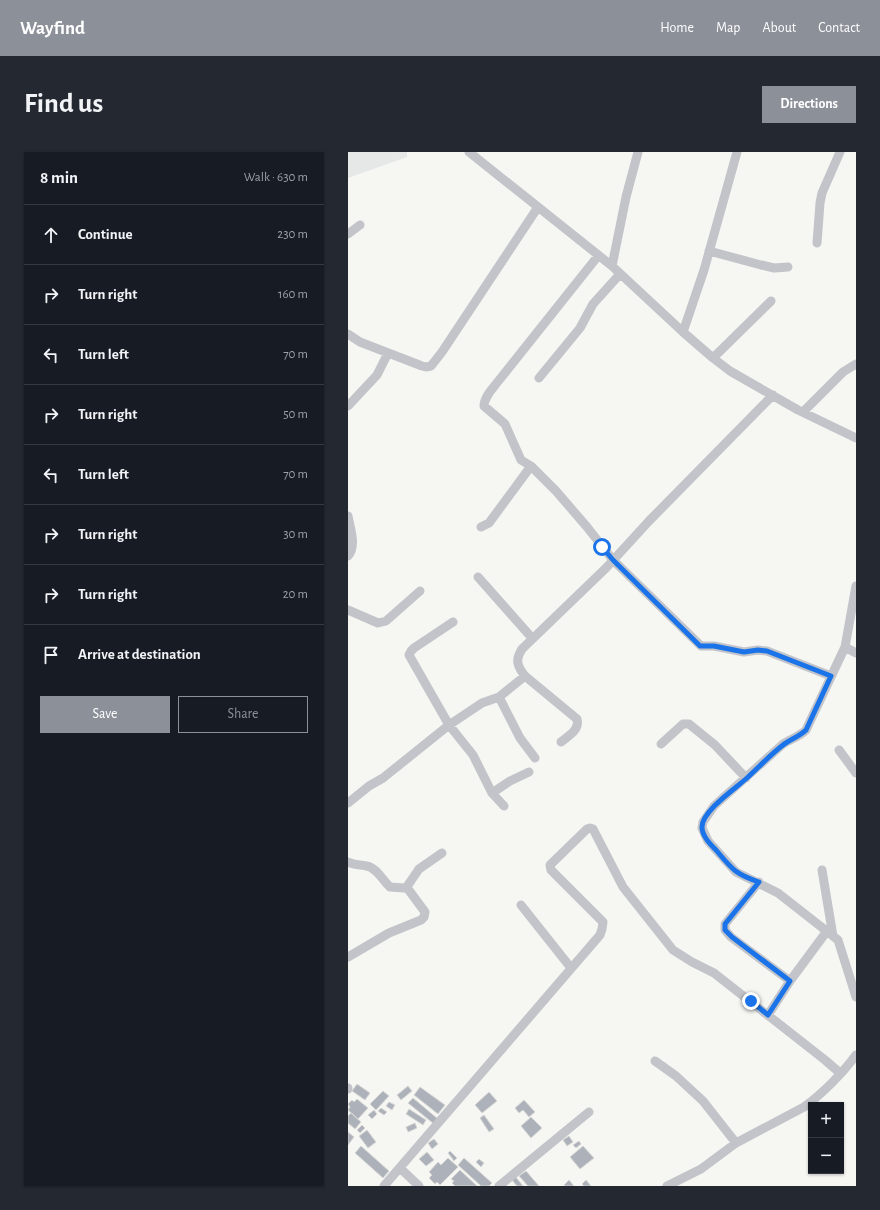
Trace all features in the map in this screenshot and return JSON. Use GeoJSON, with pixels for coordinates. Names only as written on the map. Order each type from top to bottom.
{"type":"FeatureCollection","features":[{"type":"Feature","properties":{"kind":"street"},"geometry":{"type":"LineString","coordinates":[[468,152],[612,266],[683,332],[730,371],[803,412],[856,438]]}},
{"type":"Feature","properties":{"kind":"street"},"geometry":{"type":"LineString","coordinates":[[612,266],[626,197],[638,152]]}},
{"type":"Feature","properties":{"kind":"street"},"geometry":{"type":"LineString","coordinates":[[683,332],[709,251],[737,152]]}},
{"type":"Feature","properties":{"kind":"street"},"geometry":{"type":"LineString","coordinates":[[817,243],[822,193],[840,152]]}},
{"type":"Feature","properties":{"kind":"street"},"geometry":{"type":"LineString","coordinates":[[348,334],[360,342],[426,367],[434,364],[538,206]]}},
{"type":"Feature","properties":{"kind":"street"},"geometry":{"type":"LineString","coordinates":[[348,234],[360,225]]}},
{"type":"Feature","properties":{"kind":"street"},"geometry":{"type":"LineString","coordinates":[[709,251],[774,268],[788,267]]}},
{"type":"Feature","properties":{"kind":"street"},"geometry":{"type":"LineString","coordinates":[[598,256],[496,384],[484,403],[485,408],[505,424],[521,460],[531,466],[556,491],[613,560],[700,646],[714,646],[744,652],[758,650],[767,651],[831,676]]}},
{"type":"Feature","properties":{"kind":"street"},"geometry":{"type":"LineString","coordinates":[[540,378],[580,328],[592,304],[620,274]]}},
{"type":"Feature","properties":{"kind":"street"},"geometry":{"type":"LineString","coordinates":[[713,358],[771,301]]}},
{"type":"Feature","properties":{"kind":"street"},"geometry":{"type":"LineString","coordinates":[[348,406],[378,375],[388,353]]}},
{"type":"Feature","properties":{"kind":"street"},"geometry":{"type":"LineString","coordinates":[[803,412],[843,372],[856,364]]}},
{"type":"Feature","properties":{"kind":"street"},"geometry":{"type":"LineString","coordinates":[[561,742],[575,730],[578,724],[577,720],[525,676],[518,665],[517,657],[522,648],[613,560],[773,395]]}},
{"type":"Feature","properties":{"kind":"street"},"geometry":{"type":"LineString","coordinates":[[481,527],[489,523],[531,466]]}},
{"type":"Feature","properties":{"kind":"street"},"geometry":{"type":"LineString","coordinates":[[348,516],[353,547],[352,552],[348,556]]}},
{"type":"Feature","properties":{"kind":"street"},"geometry":{"type":"LineString","coordinates":[[478,577],[532,638]]}},
{"type":"Feature","properties":{"kind":"street"},"geometry":{"type":"LineString","coordinates":[[856,586],[845,647],[806,730],[801,735],[788,740],[783,744],[714,806],[703,822],[702,828],[708,841],[731,868],[741,876],[759,882],[778,893],[830,934],[839,943],[856,997]]}},
{"type":"Feature","properties":{"kind":"street"},"geometry":{"type":"LineString","coordinates":[[348,610],[378,623],[382,623],[420,591]]}},
{"type":"Feature","properties":{"kind":"street"},"geometry":{"type":"LineString","coordinates":[[453,622],[414,648],[410,651],[409,655],[449,725],[473,755],[492,793],[504,806]]}},
{"type":"Feature","properties":{"kind":"street"},"geometry":{"type":"LineString","coordinates":[[845,647],[856,653]]}},
{"type":"Feature","properties":{"kind":"street"},"geometry":{"type":"LineString","coordinates":[[348,803],[369,786],[383,778],[449,725],[482,703],[499,697],[525,676]]}},
{"type":"Feature","properties":{"kind":"street"},"geometry":{"type":"LineString","coordinates":[[499,697],[520,738],[535,758]]}},
{"type":"Feature","properties":{"kind":"street"},"geometry":{"type":"LineString","coordinates":[[661,744],[683,724],[688,724],[715,746],[746,778]]}},
{"type":"Feature","properties":{"kind":"street"},"geometry":{"type":"LineString","coordinates":[[839,750],[856,773]]}},
{"type":"Feature","properties":{"kind":"street"},"geometry":{"type":"LineString","coordinates":[[492,793],[510,781],[530,772]]}},
{"type":"Feature","properties":{"kind":"street"},"geometry":{"type":"LineString","coordinates":[[384,1186],[600,935],[602,922],[551,870],[550,865],[587,829],[590,828],[593,829],[623,887],[673,950],[714,973],[840,1073]]}},
{"type":"Feature","properties":{"kind":"street"},"geometry":{"type":"LineString","coordinates":[[406,888],[419,869],[442,854]]}},
{"type":"Feature","properties":{"kind":"street"},"geometry":{"type":"LineString","coordinates":[[348,862],[368,866],[374,869],[390,887],[406,888],[424,910],[425,914],[422,920],[388,933],[348,957]]}},
{"type":"Feature","properties":{"kind":"street"},"geometry":{"type":"LineString","coordinates":[[768,1015],[790,981],[830,934],[822,870]]}},
{"type":"Feature","properties":{"kind":"street"},"geometry":{"type":"LineString","coordinates":[[759,882],[725,924],[725,930],[790,981]]}},
{"type":"Feature","properties":{"kind":"street"},"geometry":{"type":"LineString","coordinates":[[521,905],[571,968]]}},
{"type":"Feature","properties":{"kind":"street"},"geometry":{"type":"LineString","coordinates":[[667,1186],[701,1169],[736,1143],[791,1115],[813,1101],[846,1068],[856,1055]]}},
{"type":"Feature","properties":{"kind":"street"},"geometry":{"type":"LineString","coordinates":[[655,1061],[676,1076],[703,1101],[736,1143]]}},
{"type":"Feature","properties":{"kind":"street"},"geometry":{"type":"LineString","coordinates":[[499,1186],[589,1112]]}},
{"type":"Feature","properties":{"kind":"street"},"geometry":{"type":"LineString","coordinates":[[400,1168],[419,1186]]}},
{"type":"Feature","properties":{"kind":"shaded area"},"geometry":{"type":"Polygon","coordinates":[[[348,152],[407,152],[407,157],[348,178],[348,152]]]}},
{"type":"Feature","properties":{"kind":"building"},"geometry":{"type":"Polygon","coordinates":[[[357,1084],[370,1093],[365,1100],[352,1091],[357,1084]]]}},
{"type":"Feature","properties":{"kind":"building"},"geometry":{"type":"Polygon","coordinates":[[[408,1086],[412,1091],[401,1100],[397,1095],[408,1086]]]}},
{"type":"Feature","properties":{"kind":"building"},"geometry":{"type":"Polygon","coordinates":[[[420,1087],[445,1105],[438,1114],[414,1095],[420,1087]]]}},
{"type":"Feature","properties":{"kind":"building"},"geometry":{"type":"Polygon","coordinates":[[[383,1091],[389,1096],[376,1110],[370,1104],[383,1091]]]}},
{"type":"Feature","properties":{"kind":"building"},"geometry":{"type":"Polygon","coordinates":[[[489,1092],[497,1101],[482,1113],[475,1105],[489,1092]]]}},
{"type":"Feature","properties":{"kind":"building"},"geometry":{"type":"Polygon","coordinates":[[[413,1098],[438,1119],[434,1124],[408,1103],[413,1098]]]}},
{"type":"Feature","properties":{"kind":"building"},"geometry":{"type":"Polygon","coordinates":[[[357,1099],[368,1108],[358,1119],[348,1110],[350,1107],[348,1104],[352,1100],[354,1102],[357,1099]]]}},
{"type":"Feature","properties":{"kind":"building"},"geometry":{"type":"Polygon","coordinates":[[[524,1100],[535,1112],[529,1117],[523,1110],[519,1113],[515,1108],[524,1100]]]}},
{"type":"Feature","properties":{"kind":"building"},"geometry":{"type":"Polygon","coordinates":[[[389,1102],[395,1105],[392,1110],[386,1106],[389,1102]]]}},
{"type":"Feature","properties":{"kind":"building"},"geometry":{"type":"Polygon","coordinates":[[[381,1108],[387,1112],[384,1115],[378,1111],[381,1108]]]}},
{"type":"Feature","properties":{"kind":"building"},"geometry":{"type":"Polygon","coordinates":[[[409,1109],[426,1120],[423,1125],[406,1114],[409,1109]]]}},
{"type":"Feature","properties":{"kind":"building"},"geometry":{"type":"Polygon","coordinates":[[[374,1110],[377,1114],[372,1119],[368,1115],[374,1110]]]}},
{"type":"Feature","properties":{"kind":"building"},"geometry":{"type":"Polygon","coordinates":[[[351,1113],[361,1122],[355,1129],[348,1123],[348,1116],[351,1113]]]}},
{"type":"Feature","properties":{"kind":"building"},"geometry":{"type":"Polygon","coordinates":[[[484,1115],[494,1129],[489,1132],[480,1118],[484,1115]]]}},
{"type":"Feature","properties":{"kind":"building"},"geometry":{"type":"Polygon","coordinates":[[[531,1117],[542,1128],[531,1138],[521,1126],[531,1117]]]}},
{"type":"Feature","properties":{"kind":"building"},"geometry":{"type":"Polygon","coordinates":[[[415,1123],[417,1128],[408,1132],[406,1127],[415,1123]]]}},
{"type":"Feature","properties":{"kind":"building"},"geometry":{"type":"Polygon","coordinates":[[[362,1125],[365,1128],[360,1133],[357,1130],[362,1125]]]}},
{"type":"Feature","properties":{"kind":"building"},"geometry":{"type":"Polygon","coordinates":[[[367,1130],[376,1142],[368,1148],[359,1136],[367,1130]]]}},
{"type":"Feature","properties":{"kind":"building"},"geometry":{"type":"Polygon","coordinates":[[[348,1132],[354,1137],[348,1145],[348,1132]]]}},
{"type":"Feature","properties":{"kind":"building"},"geometry":{"type":"Polygon","coordinates":[[[569,1136],[573,1142],[567,1146],[563,1140],[569,1136]]]}},
{"type":"Feature","properties":{"kind":"building"},"geometry":{"type":"Polygon","coordinates":[[[434,1139],[438,1144],[432,1149],[428,1143],[434,1139]]]}},
{"type":"Feature","properties":{"kind":"building"},"geometry":{"type":"Polygon","coordinates":[[[579,1141],[581,1144],[576,1148],[573,1145],[579,1141]]]}},
{"type":"Feature","properties":{"kind":"building"},"geometry":{"type":"Polygon","coordinates":[[[361,1146],[389,1171],[383,1178],[355,1153],[361,1146]]]}},
{"type":"Feature","properties":{"kind":"building"},"geometry":{"type":"Polygon","coordinates":[[[583,1146],[594,1158],[580,1169],[570,1157],[583,1146]]]}},
{"type":"Feature","properties":{"kind":"building"},"geometry":{"type":"Polygon","coordinates":[[[450,1151],[457,1158],[454,1161],[448,1153],[450,1151]]]}},
{"type":"Feature","properties":{"kind":"building"},"geometry":{"type":"Polygon","coordinates":[[[427,1152],[434,1160],[426,1166],[419,1159],[427,1152]]]}},
{"type":"Feature","properties":{"kind":"building"},"geometry":{"type":"Polygon","coordinates":[[[448,1158],[458,1167],[440,1185],[437,1182],[435,1184],[429,1178],[432,1175],[429,1172],[438,1162],[441,1165],[448,1158]]]}},
{"type":"Feature","properties":{"kind":"building"},"geometry":{"type":"Polygon","coordinates":[[[464,1158],[492,1183],[489,1186],[481,1186],[458,1165],[464,1158]]]}},
{"type":"Feature","properties":{"kind":"building"},"geometry":{"type":"Polygon","coordinates":[[[479,1159],[484,1163],[481,1167],[476,1162],[479,1159]]]}},
{"type":"Feature","properties":{"kind":"building"},"geometry":{"type":"Polygon","coordinates":[[[460,1170],[477,1186],[455,1186],[452,1183],[454,1181],[451,1179],[460,1170]]]}},
{"type":"Feature","properties":{"kind":"building"},"geometry":{"type":"Polygon","coordinates":[[[526,1171],[539,1186],[528,1186],[519,1176],[526,1171]]]}},
{"type":"Feature","properties":{"kind":"building"},"geometry":{"type":"Polygon","coordinates":[[[515,1176],[523,1186],[517,1186],[511,1179],[515,1176]]]}},
{"type":"Feature","properties":{"kind":"building"},"geometry":{"type":"Polygon","coordinates":[[[569,1180],[574,1186],[564,1185],[569,1180]]]}},
{"type":"Feature","properties":{"kind":"building"},"geometry":{"type":"Polygon","coordinates":[[[586,1180],[591,1186],[584,1186],[582,1184],[586,1180]]]}},
{"type":"Feature","properties":{"kind":"route"},"geometry":{"type":"LineString","coordinates":[[602,547],[613,560],[700,646],[714,646],[744,652],[758,650],[767,651],[831,676],[806,730],[801,735],[788,740],[765,760],[714,806],[703,822],[702,828],[708,841],[731,868],[741,876],[759,882],[725,924],[725,930],[790,981],[768,1015],[751,1001]]}}]}
